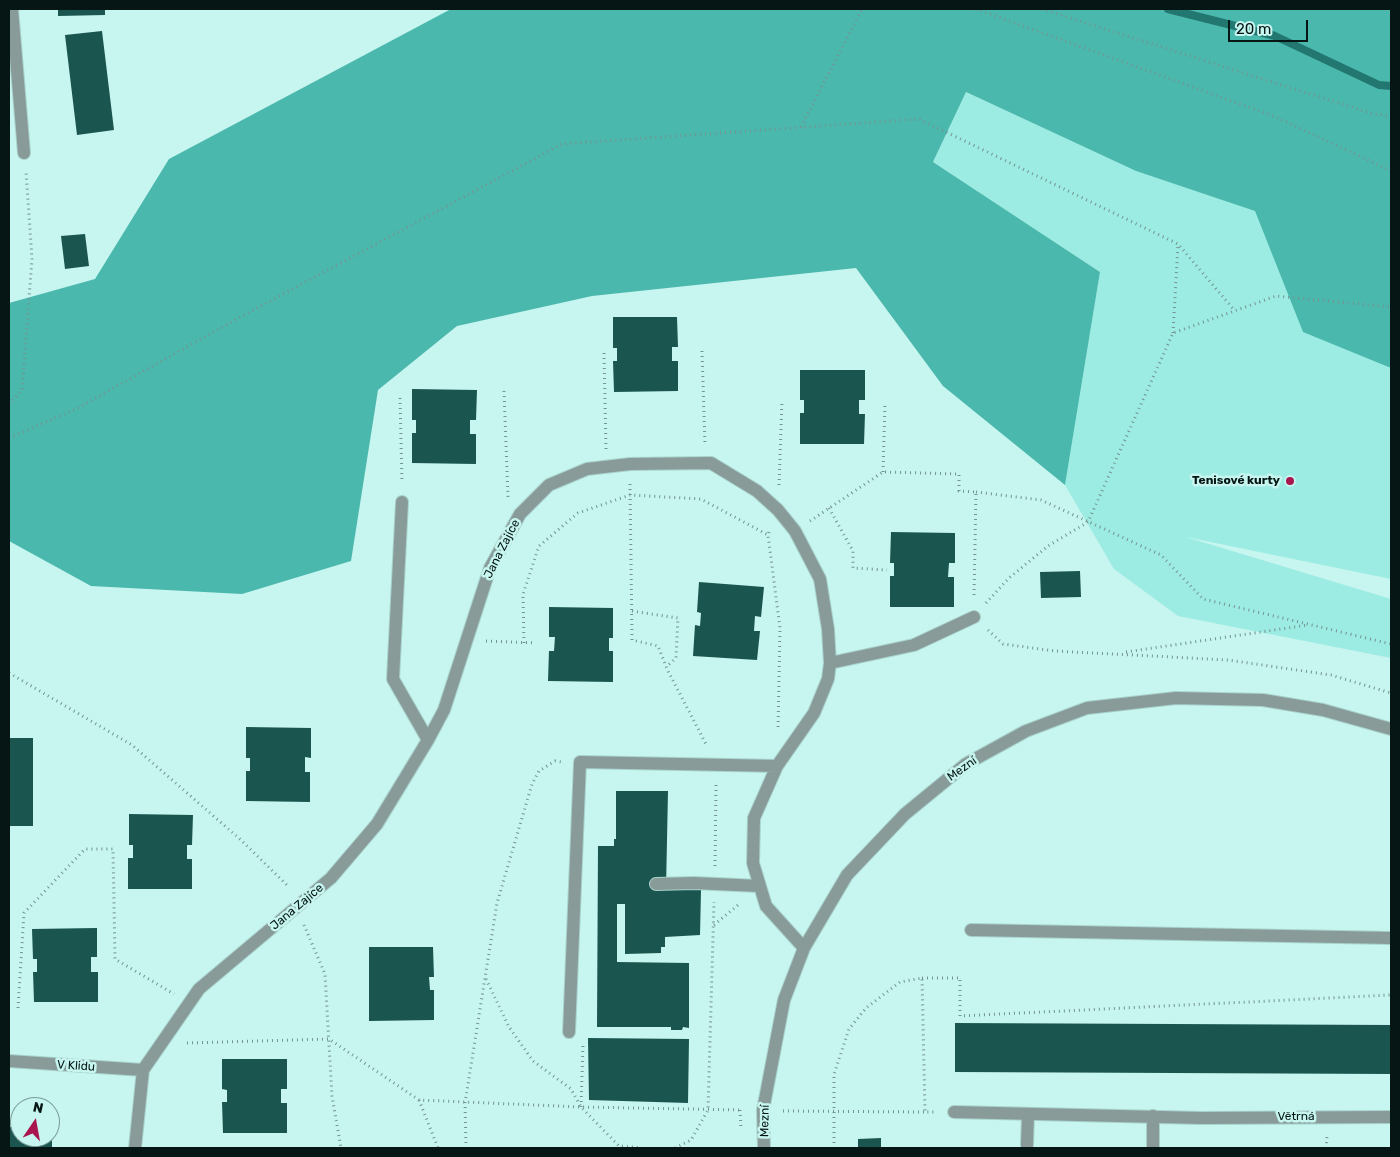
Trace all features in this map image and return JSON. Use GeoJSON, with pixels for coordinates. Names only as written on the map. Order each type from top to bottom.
{"type":"FeatureCollection","features":[{"type":"Feature","properties":{"kind":"street"},"geometry":{"type":"LineString","coordinates":[[12,9],[24,153]]}},
{"type":"Feature","properties":{"kind":"street","name":"Jana Zajíce"},"geometry":{"type":"LineString","coordinates":[[135,1148],[143,1070],[199,989],[331,878],[377,824],[444,710],[490,568],[520,514],[549,485],[587,469],[630,464],[711,463],[757,490],[778,510],[795,531],[820,579],[828,629],[830,663],[828,679],[814,712],[777,766],[754,818],[753,863],[766,906],[804,948]]}},
{"type":"Feature","properties":{"kind":"street"},"geometry":{"type":"LineString","coordinates":[[402,502],[394,679],[428,740]]}},
{"type":"Feature","properties":{"kind":"street"},"geometry":{"type":"LineString","coordinates":[[830,663],[914,645],[974,617]]}},
{"type":"Feature","properties":{"kind":"street","name":"Mezní"},"geometry":{"type":"LineString","coordinates":[[764,1148],[763,1110],[784,1000],[804,948],[847,874],[905,814],[966,764],[1035,728],[1087,708],[1176,698],[1263,700],[1323,710],[1391,729]]}},
{"type":"Feature","properties":{"kind":"street"},"geometry":{"type":"LineString","coordinates":[[569,1032],[580,762],[777,766]]}},
{"type":"Feature","properties":{"kind":"street"},"geometry":{"type":"LineString","coordinates":[[656,884],[694,883],[759,886]]}},
{"type":"Feature","properties":{"kind":"street"},"geometry":{"type":"LineString","coordinates":[[971,930],[1391,938]]}},
{"type":"Feature","properties":{"kind":"street","name":"V Klidu"},"geometry":{"type":"LineString","coordinates":[[9,1061],[143,1070]]}},
{"type":"Feature","properties":{"kind":"street","name":"Větrná"},"geometry":{"type":"LineString","coordinates":[[954,1112],[1201,1118],[1391,1117]]}},
{"type":"Feature","properties":{"kind":"street"},"geometry":{"type":"LineString","coordinates":[[1027,1145],[1028,1114]]}},
{"type":"Feature","properties":{"kind":"street"},"geometry":{"type":"LineString","coordinates":[[1153,1116],[1153,1148]]}},
{"type":"Feature","properties":{"kind":"path"},"geometry":{"type":"LineString","coordinates":[[801,128],[862,9]]}},
{"type":"Feature","properties":{"kind":"path"},"geometry":{"type":"LineString","coordinates":[[976,9],[1276,117],[1391,171]]}},
{"type":"Feature","properties":{"kind":"path"},"geometry":{"type":"LineString","coordinates":[[1042,9],[1373,114],[1391,116]]}},
{"type":"Feature","properties":{"kind":"path"},"geometry":{"type":"LineString","coordinates":[[9,438],[76,409],[233,321],[562,144],[919,120],[1178,244],[1234,311]]}},
{"type":"Feature","properties":{"kind":"path"},"geometry":{"type":"LineString","coordinates":[[9,404],[22,390],[32,259],[24,153]]}},
{"type":"Feature","properties":{"kind":"path"},"geometry":{"type":"LineString","coordinates":[[974,617],[1009,578],[1042,552],[1088,522],[1173,333],[1178,244]]}},
{"type":"Feature","properties":{"kind":"path"},"geometry":{"type":"LineString","coordinates":[[1173,333],[1276,296],[1391,307]]}},
{"type":"Feature","properties":{"kind":"path"},"geometry":{"type":"LineString","coordinates":[[702,351],[705,463]]}},
{"type":"Feature","properties":{"kind":"path"},"geometry":{"type":"LineString","coordinates":[[604,353],[606,467]]}},
{"type":"Feature","properties":{"kind":"path"},"geometry":{"type":"LineString","coordinates":[[504,391],[510,533]]}},
{"type":"Feature","properties":{"kind":"path"},"geometry":{"type":"LineString","coordinates":[[400,398],[402,502]]}},
{"type":"Feature","properties":{"kind":"path"},"geometry":{"type":"LineString","coordinates":[[777,766],[780,628],[768,534],[778,510],[782,400]]}},
{"type":"Feature","properties":{"kind":"path"},"geometry":{"type":"LineString","coordinates":[[883,472],[884,403]]}},
{"type":"Feature","properties":{"kind":"path"},"geometry":{"type":"LineString","coordinates":[[630,464],[632,640],[658,646],[666,667],[716,765],[708,1110],[691,1140],[675,1148]]}},
{"type":"Feature","properties":{"kind":"path"},"geometry":{"type":"LineString","coordinates":[[795,531],[883,472],[959,474],[959,492],[976,492],[1041,500],[1160,555],[1203,599],[1391,644]]}},
{"type":"Feature","properties":{"kind":"path"},"geometry":{"type":"LineString","coordinates":[[976,492],[974,617],[1004,644],[1055,651],[1228,660],[1331,675],[1391,693]]}},
{"type":"Feature","properties":{"kind":"path"},"geometry":{"type":"LineString","coordinates":[[524,643],[523,594],[539,546],[578,513],[630,495],[701,499],[768,534]]}},
{"type":"Feature","properties":{"kind":"path"},"geometry":{"type":"LineString","coordinates":[[829,508],[852,551],[853,568],[886,570]]}},
{"type":"Feature","properties":{"kind":"path"},"geometry":{"type":"LineString","coordinates":[[632,611],[678,618],[676,658],[666,667]]}},
{"type":"Feature","properties":{"kind":"path"},"geometry":{"type":"LineString","coordinates":[[1118,654],[1310,625]]}},
{"type":"Feature","properties":{"kind":"path"},"geometry":{"type":"LineString","coordinates":[[483,641],[536,643]]}},
{"type":"Feature","properties":{"kind":"path"},"geometry":{"type":"LineString","coordinates":[[9,673],[132,745],[241,840],[291,888]]}},
{"type":"Feature","properties":{"kind":"path"},"geometry":{"type":"LineString","coordinates":[[466,1148],[465,1103],[497,903],[532,784],[539,772],[555,761],[580,762]]}},
{"type":"Feature","properties":{"kind":"path"},"geometry":{"type":"LineString","coordinates":[[18,1008],[24,913],[85,849],[113,849],[115,959],[189,1003]]}},
{"type":"Feature","properties":{"kind":"path"},"geometry":{"type":"LineString","coordinates":[[303,919],[325,974],[332,1096],[342,1148]]}},
{"type":"Feature","properties":{"kind":"path"},"geometry":{"type":"LineString","coordinates":[[834,1148],[834,1074],[849,1029],[866,1008],[900,982],[922,978],[960,978],[960,1016],[1391,994]]}},
{"type":"Feature","properties":{"kind":"path"},"geometry":{"type":"LineString","coordinates":[[922,978],[925,1112]]}},
{"type":"Feature","properties":{"kind":"path"},"geometry":{"type":"LineString","coordinates":[[486,979],[509,1027],[533,1060],[571,1089],[582,1107],[619,1146],[642,1148]]}},
{"type":"Feature","properties":{"kind":"path"},"geometry":{"type":"LineString","coordinates":[[569,1032],[583,1041],[582,1107]]}},
{"type":"Feature","properties":{"kind":"path"},"geometry":{"type":"LineString","coordinates":[[162,1043],[329,1039],[419,1100],[582,1107],[742,1110]]}},
{"type":"Feature","properties":{"kind":"path"},"geometry":{"type":"LineString","coordinates":[[419,1100],[438,1148]]}},
{"type":"Feature","properties":{"kind":"path"},"geometry":{"type":"LineString","coordinates":[[784,1112],[954,1112]]}},
{"type":"Feature","properties":{"kind":"shaded area"},"geometry":{"type":"Polygon","coordinates":[[[451,9],[1391,9],[1391,368],[1303,332],[1255,211],[1136,171],[966,92],[933,162],[1100,272],[1065,485],[943,386],[856,268],[592,296],[457,326],[378,390],[351,561],[242,594],[91,586],[9,541],[9,303],[95,279],[169,159],[451,9]]]}},
{"type":"Feature","properties":{"kind":"shaded area"},"geometry":{"type":"Polygon","coordinates":[[[966,92],[1136,171],[1391,255],[1391,579],[1186,537],[1391,599],[1391,658],[1178,616],[1114,569],[1065,485],[1100,272],[933,162],[966,92]]]}},
{"type":"Feature","properties":{"kind":"building"},"geometry":{"type":"Polygon","coordinates":[[[58,9],[105,9],[105,15],[58,16],[58,9]]]}},
{"type":"Feature","properties":{"kind":"building"},"geometry":{"type":"Polygon","coordinates":[[[102,31],[114,130],[77,135],[65,35],[102,31]]]}},
{"type":"Feature","properties":{"kind":"building"},"geometry":{"type":"Polygon","coordinates":[[[85,234],[89,266],[65,269],[61,236],[85,234]]]}},
{"type":"Feature","properties":{"kind":"building"},"geometry":{"type":"Polygon","coordinates":[[[613,317],[677,317],[678,347],[672,347],[672,361],[678,361],[678,391],[614,392],[613,361],[617,361],[617,348],[613,348],[613,317]]]}},
{"type":"Feature","properties":{"kind":"building"},"geometry":{"type":"Polygon","coordinates":[[[800,370],[865,370],[865,400],[859,400],[859,414],[865,414],[864,444],[800,444],[800,413],[804,413],[804,400],[800,400],[800,370]]]}},
{"type":"Feature","properties":{"kind":"building"},"geometry":{"type":"Polygon","coordinates":[[[412,389],[477,390],[476,420],[470,420],[470,434],[476,434],[476,464],[412,463],[412,433],[416,433],[416,420],[412,420],[412,389]]]}},
{"type":"Feature","properties":{"kind":"building"},"geometry":{"type":"Polygon","coordinates":[[[891,532],[955,533],[955,563],[949,563],[948,577],[954,577],[954,607],[890,607],[890,576],[894,576],[894,563],[890,563],[891,532]]]}},
{"type":"Feature","properties":{"kind":"building"},"geometry":{"type":"Polygon","coordinates":[[[1080,571],[1081,597],[1041,598],[1040,572],[1080,571]]]}},
{"type":"Feature","properties":{"kind":"building"},"geometry":{"type":"Polygon","coordinates":[[[699,582],[764,587],[761,617],[755,616],[754,631],[760,631],[757,660],[693,656],[695,625],[700,626],[701,613],[697,612],[699,582]]]}},
{"type":"Feature","properties":{"kind":"building"},"geometry":{"type":"Polygon","coordinates":[[[549,607],[613,608],[613,638],[609,638],[609,651],[613,651],[613,682],[548,681],[549,651],[554,651],[555,637],[549,637],[549,607]]]}},
{"type":"Feature","properties":{"kind":"building"},"geometry":{"type":"Polygon","coordinates":[[[246,727],[311,728],[311,758],[305,757],[305,772],[310,772],[310,802],[246,801],[246,771],[250,771],[250,758],[246,758],[246,727]]]}},
{"type":"Feature","properties":{"kind":"building"},"geometry":{"type":"Polygon","coordinates":[[[9,738],[33,738],[33,826],[9,826],[9,738]]]}},
{"type":"Feature","properties":{"kind":"building"},"geometry":{"type":"Polygon","coordinates":[[[616,791],[668,791],[666,889],[701,890],[700,935],[665,937],[665,947],[661,947],[661,953],[625,954],[625,904],[617,904],[617,962],[689,963],[689,1028],[683,1027],[682,1030],[671,1030],[671,1027],[597,1027],[598,846],[614,846],[614,839],[616,839],[616,791]]]}},
{"type":"Feature","properties":{"kind":"building"},"geometry":{"type":"Polygon","coordinates":[[[129,814],[193,815],[192,845],[187,845],[187,859],[192,859],[192,889],[128,889],[128,858],[133,858],[133,845],[129,845],[129,814]]]}},
{"type":"Feature","properties":{"kind":"building"},"geometry":{"type":"Polygon","coordinates":[[[97,928],[97,957],[91,957],[91,972],[98,972],[98,1002],[34,1002],[33,972],[37,972],[37,959],[33,959],[32,929],[97,928]]]}},
{"type":"Feature","properties":{"kind":"building"},"geometry":{"type":"Polygon","coordinates":[[[369,947],[433,947],[434,977],[429,977],[430,990],[434,990],[434,1020],[369,1021],[369,947]]]}},
{"type":"Feature","properties":{"kind":"building"},"geometry":{"type":"Polygon","coordinates":[[[955,1023],[1391,1025],[1391,1074],[955,1072],[955,1023]]]}},
{"type":"Feature","properties":{"kind":"building"},"geometry":{"type":"Polygon","coordinates":[[[588,1038],[689,1039],[688,1103],[589,1100],[588,1038]]]}},
{"type":"Feature","properties":{"kind":"building"},"geometry":{"type":"Polygon","coordinates":[[[222,1059],[287,1059],[287,1089],[281,1089],[281,1103],[287,1103],[287,1133],[223,1133],[222,1102],[227,1102],[227,1090],[222,1089],[222,1059]]]}},
{"type":"Feature","properties":{"kind":"building"},"geometry":{"type":"Polygon","coordinates":[[[9,1127],[10,1147],[52,1147],[52,1148],[9,1148],[9,1127]]]}},
{"type":"Feature","properties":{"kind":"building"},"geometry":{"type":"Polygon","coordinates":[[[881,1138],[881,1148],[858,1148],[858,1139],[881,1138]]]}},
{"type":"Feature","properties":{"kind":"waterway"},"geometry":{"type":"LineString","coordinates":[[1168,9],[1275,36],[1379,85],[1391,86]]}},
{"type":"Feature","properties":{"kind":"place","name":"Tenisové kurty"},"geometry":{"type":"Point","coordinates":[1290,481]}}]}
